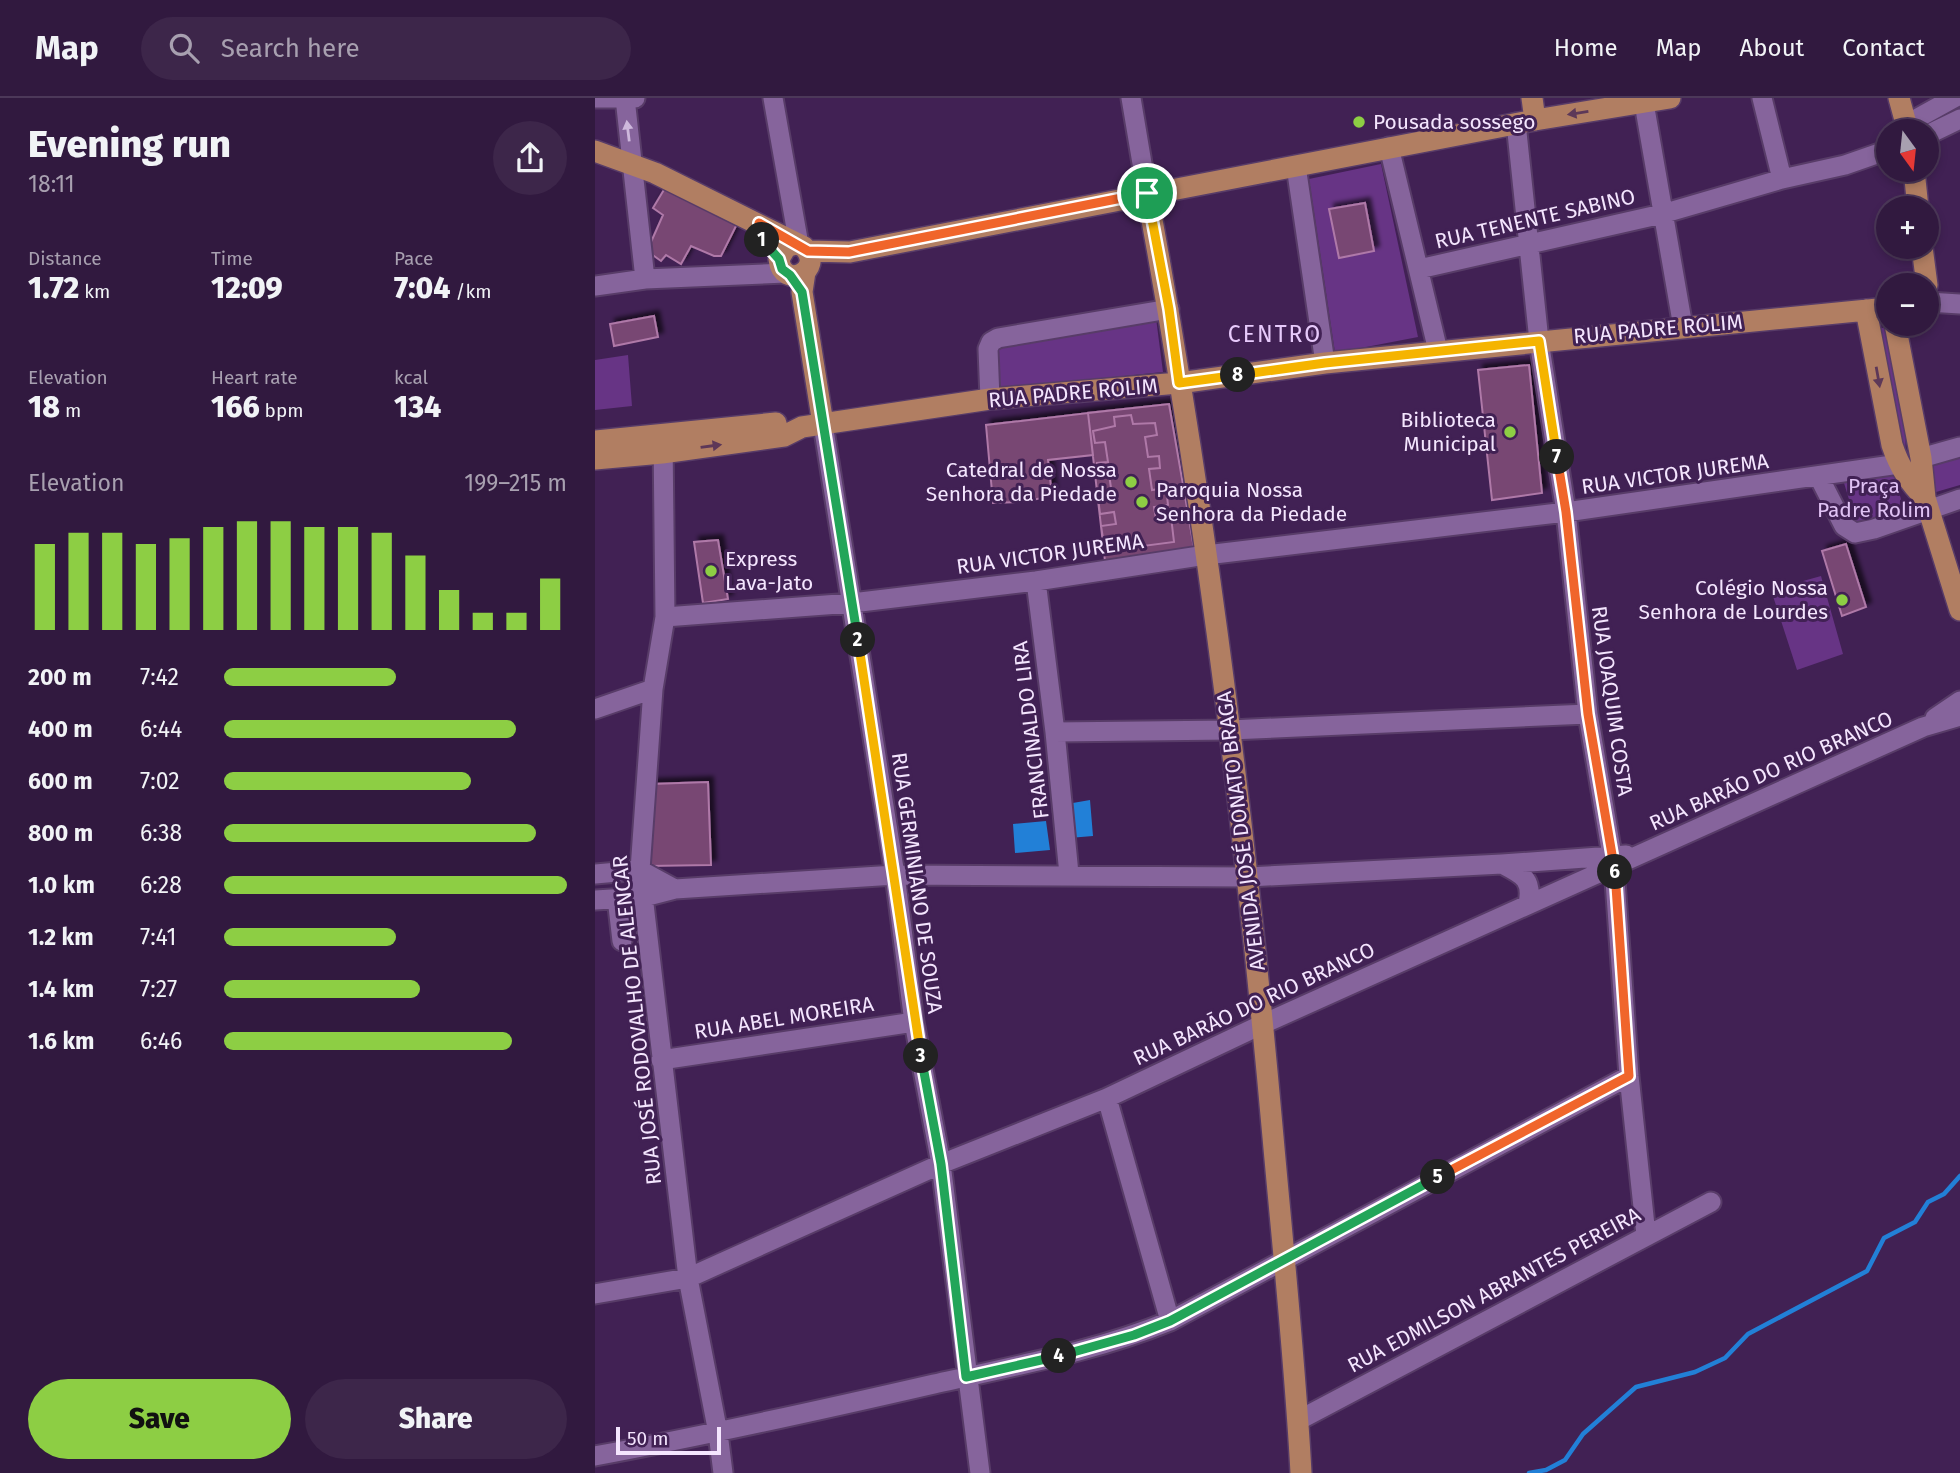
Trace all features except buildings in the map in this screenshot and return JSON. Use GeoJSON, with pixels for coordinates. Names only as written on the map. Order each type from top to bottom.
{"type":"FeatureCollection","features":[{"type":"Feature","properties":{"kind":"main road"},"geometry":{"type":"LineString","coordinates":[[1525,121],[1532,98]]}},
{"type":"Feature","properties":{"kind":"main road"},"geometry":{"type":"LineString","coordinates":[[595,151],[632,164],[759,223],[760,236],[765,245],[795,264],[824,264],[849,252],[1147,193],[1525,121],[1670,98]]}},
{"type":"Feature","properties":{"kind":"main road"},"geometry":{"type":"LineString","coordinates":[[1899,98],[1905,119]]}},
{"type":"Feature","properties":{"kind":"main road","name":"AVENIDA JOSÉ DONATO BRAGA"},"geometry":{"type":"LineString","coordinates":[[1147,193],[1169,309],[1206,555],[1248,877],[1299,1420],[1301,1473]]}},
{"type":"Feature","properties":{"kind":"main road"},"geometry":{"type":"LineString","coordinates":[[795,264],[823,424]]}},
{"type":"Feature","properties":{"kind":"main road","name":"RUA PADRE ROLIM"},"geometry":{"type":"LineString","coordinates":[[662,444],[784,436],[802,427],[991,399],[1179,383],[1325,363],[1876,309]]}},
{"type":"Feature","properties":{"kind":"main road"},"geometry":{"type":"LineString","coordinates":[[1866,310],[1892,445],[1899,464],[1927,503]]}},
{"type":"Feature","properties":{"kind":"main road"},"geometry":{"type":"LineString","coordinates":[[1897,336],[1927,503],[1960,610]]}},
{"type":"Feature","properties":{"kind":"main road"},"geometry":{"type":"LineString","coordinates":[[595,441],[662,444]]}},
{"type":"Feature","properties":{"kind":"main road"},"geometry":{"type":"LineString","coordinates":[[595,459],[662,444]]}},
{"type":"Feature","properties":{"kind":"street"},"geometry":{"type":"LineString","coordinates":[[625,98],[645,279]]}},
{"type":"Feature","properties":{"kind":"street"},"geometry":{"type":"LineString","coordinates":[[595,99],[636,98]]}},
{"type":"Feature","properties":{"kind":"street"},"geometry":{"type":"LineString","coordinates":[[595,286],[645,279],[747,273],[795,264],[773,98]]}},
{"type":"Feature","properties":{"kind":"street"},"geometry":{"type":"LineString","coordinates":[[1131,98],[1147,193]]}},
{"type":"Feature","properties":{"kind":"street"},"geometry":{"type":"LineString","coordinates":[[1762,98],[1782,179]]}},
{"type":"Feature","properties":{"kind":"street"},"geometry":{"type":"LineString","coordinates":[[1920,119],[1954,98]]}},
{"type":"Feature","properties":{"kind":"street"},"geometry":{"type":"LineString","coordinates":[[1644,103],[1683,327]]}},
{"type":"Feature","properties":{"kind":"street"},"geometry":{"type":"LineString","coordinates":[[1939,129],[1960,119]]}},
{"type":"Feature","properties":{"kind":"street","name":"RUA JOAQUIM COSTA"},"geometry":{"type":"LineString","coordinates":[[1525,121],[1528,244],[1539,341],[1566,512],[1588,714],[1614,861],[1629,1076],[1646,1235]]}},
{"type":"Feature","properties":{"kind":"street"},"geometry":{"type":"LineString","coordinates":[[1389,147],[1439,351]]}},
{"type":"Feature","properties":{"kind":"street","name":"RUA TENENTE SABINO"},"geometry":{"type":"LineString","coordinates":[[1419,269],[1662,214],[1876,154]]}},
{"type":"Feature","properties":{"kind":"street"},"geometry":{"type":"LineString","coordinates":[[1296,166],[1325,363]]}},
{"type":"Feature","properties":{"kind":"street"},"geometry":{"type":"LineString","coordinates":[[1939,298],[1960,304]]}},
{"type":"Feature","properties":{"kind":"street"},"geometry":{"type":"LineString","coordinates":[[991,399],[988,349],[991,342],[998,338],[1169,309]]}},
{"type":"Feature","properties":{"kind":"street","name":"RUA GERMINIANO DE SOUZA"},"geometry":{"type":"LineString","coordinates":[[823,424],[895,875],[914,1022],[941,1164],[980,1473]]}},
{"type":"Feature","properties":{"kind":"street","name":"RUA JOSÉ RODOVALHO DE ALENCAR"},"geometry":{"type":"LineString","coordinates":[[662,444],[665,617],[653,689],[641,870],[688,1278],[718,1433],[723,1473]]}},
{"type":"Feature","properties":{"kind":"street"},"geometry":{"type":"LineString","coordinates":[[1921,458],[1960,447]]}},
{"type":"Feature","properties":{"kind":"street","name":"RUA VICTOR JUREMA"},"geometry":{"type":"LineString","coordinates":[[665,617],[852,603],[1036,581],[1206,555],[1566,512],[1899,464]]}},
{"type":"Feature","properties":{"kind":"street"},"geometry":{"type":"LineString","coordinates":[[1819,477],[1844,526],[1855,533],[1874,529],[1927,503],[1960,499]]}},
{"type":"Feature","properties":{"kind":"street","name":"FRANCINALDO LIRA"},"geometry":{"type":"LineString","coordinates":[[1036,581],[1069,874]]}},
{"type":"Feature","properties":{"kind":"street"},"geometry":{"type":"LineString","coordinates":[[595,709],[653,689]]}},
{"type":"Feature","properties":{"kind":"street","name":"RUA BARĀO DO RIO BRANCO"},"geometry":{"type":"LineString","coordinates":[[1923,727],[1960,701]]}},
{"type":"Feature","properties":{"kind":"street"},"geometry":{"type":"LineString","coordinates":[[1055,733],[1230,730],[1588,714]]}},
{"type":"Feature","properties":{"kind":"street","name":"RUA BARĀO DO RIO BRANCO"},"geometry":{"type":"LineString","coordinates":[[595,1294],[688,1278],[941,1164],[1107,1098],[1529,895],[1614,861],[1641,855],[1923,727],[1960,716]]}},
{"type":"Feature","properties":{"kind":"street"},"geometry":{"type":"LineString","coordinates":[[1502,864],[1518,872],[1529,895],[1556,860]]}},
{"type":"Feature","properties":{"kind":"street"},"geometry":{"type":"LineString","coordinates":[[595,900],[644,897],[675,889],[895,875],[1248,877],[1556,860],[1614,861]]}},
{"type":"Feature","properties":{"kind":"street"},"geometry":{"type":"LineString","coordinates":[[595,874],[641,870],[675,889]]}},
{"type":"Feature","properties":{"kind":"street"},"geometry":{"type":"LineString","coordinates":[[617,898],[622,941]]}},
{"type":"Feature","properties":{"kind":"street","name":"RUA ABEL MOREIRA"},"geometry":{"type":"LineString","coordinates":[[661,1060],[914,1022]]}},
{"type":"Feature","properties":{"kind":"street"},"geometry":{"type":"LineString","coordinates":[[595,1456],[718,1433],[1047,1360],[1134,1335],[1170,1321],[1629,1076]]}},
{"type":"Feature","properties":{"kind":"street"},"geometry":{"type":"LineString","coordinates":[[1107,1098],[1170,1321]]}},
{"type":"Feature","properties":{"kind":"street","name":"RUA EDMILSON ABRANTES PEREIRA"},"geometry":{"type":"LineString","coordinates":[[1299,1420],[1711,1202]]}},
{"type":"Feature","properties":{"kind":"green space"},"geometry":{"type":"Polygon","coordinates":[[[1381,164],[1418,337],[1335,353],[1309,179],[1381,164]]]}},
{"type":"Feature","properties":{"kind":"green space"},"geometry":{"type":"Polygon","coordinates":[[[1156,318],[1163,372],[999,389],[992,344],[1156,318]]]}},
{"type":"Feature","properties":{"kind":"green space"},"geometry":{"type":"Polygon","coordinates":[[[1879,336],[1888,336],[1903,407],[1905,453],[1894,438],[1879,336]]]}},
{"type":"Feature","properties":{"kind":"green space"},"geometry":{"type":"Polygon","coordinates":[[[628,355],[632,406],[595,410],[595,360],[628,355]]]}},
{"type":"Feature","properties":{"kind":"green space"},"geometry":{"type":"Polygon","coordinates":[[[1960,450],[1960,485],[1936,492],[1926,458],[1960,450]]]}},
{"type":"Feature","properties":{"kind":"green space","name":"Praça Padre Rolim"},"geometry":{"type":"Polygon","coordinates":[[[1892,468],[1905,513],[1858,529],[1844,483],[1892,468]]]}},
{"type":"Feature","properties":{"kind":"green space"},"geometry":{"type":"Polygon","coordinates":[[[1821,576],[1843,654],[1797,670],[1771,590],[1821,576]]]}},
{"type":"Feature","properties":{"kind":"water"},"geometry":{"type":"Polygon","coordinates":[[[1090,800],[1093,836],[1069,838],[1067,804],[1090,800]]]}},
{"type":"Feature","properties":{"kind":"water"},"geometry":{"type":"Polygon","coordinates":[[[1046,821],[1050,850],[1015,853],[1013,824],[1046,821]]]}},
{"type":"Feature","properties":{"kind":"waterway"},"geometry":{"type":"LineString","coordinates":[[1529,1473],[1546,1470],[1565,1460],[1583,1434],[1636,1387],[1695,1372],[1725,1358],[1748,1334],[1867,1271],[1884,1238],[1915,1222],[1928,1202],[1944,1194],[1960,1176]]}},
{"type":"Feature","properties":{"kind":"place","name":"Pousada sossego"},"geometry":{"type":"Point","coordinates":[1359,122]}},
{"type":"Feature","properties":{"kind":"place","name":"Biblioteca Municipal"},"geometry":{"type":"Point","coordinates":[1510,432]}},
{"type":"Feature","properties":{"kind":"place","name":"Catedral de Nossa Senhora da Piedade"},"geometry":{"type":"Point","coordinates":[1131,482]}},
{"type":"Feature","properties":{"kind":"place","name":"Paroquia Nossa Senhora da Piedade"},"geometry":{"type":"Point","coordinates":[1142,502]}},
{"type":"Feature","properties":{"kind":"place","name":"Express Lava-Jato"},"geometry":{"type":"Point","coordinates":[711,571]}},
{"type":"Feature","properties":{"kind":"place","name":"Colégio Nossa Senhora de Lourdes"},"geometry":{"type":"Point","coordinates":[1842,600]}},
{"type":"Feature","properties":{"kind":"district","name":"CENTRO"},"geometry":{"type":"Point","coordinates":[1275,334]}},
{"type":"Feature","properties":{"kind":"route"},"geometry":{"type":"LineString","coordinates":[[1147,193],[1169,309],[1179,383],[1325,363],[1539,341],[1566,512],[1588,714],[1614,867],[1629,1076],[1170,1321],[1134,1335],[1047,1360],[966,1377],[941,1164],[914,1022],[895,875],[802,292],[782,269],[779,259],[765,245],[760,236],[759,223],[808,251],[849,252],[1147,193]]}}]}
